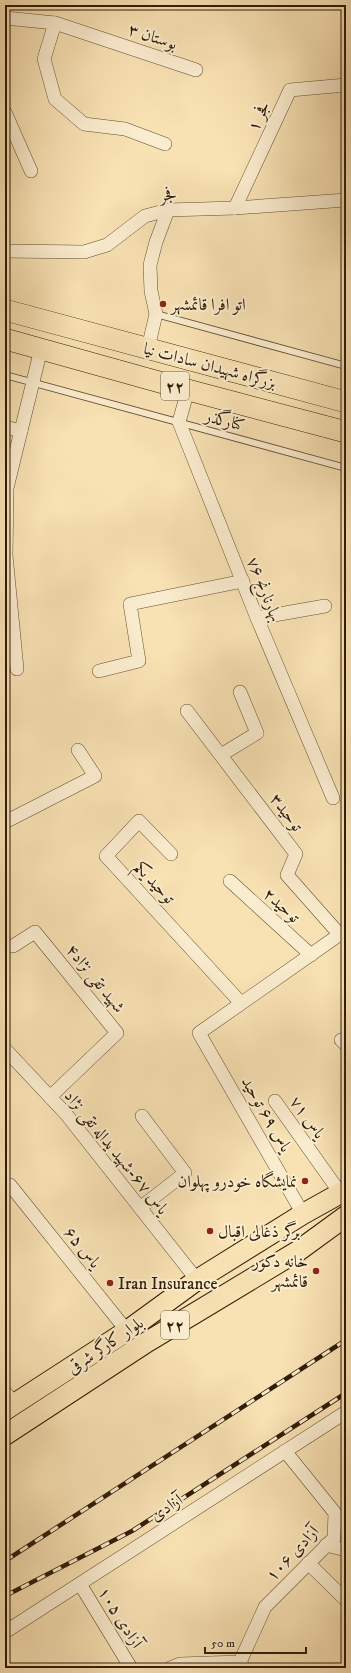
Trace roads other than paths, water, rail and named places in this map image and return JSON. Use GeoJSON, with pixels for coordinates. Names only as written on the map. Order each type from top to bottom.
{"type":"FeatureCollection","features":[{"type":"Feature","properties":{"kind":"highway","name":"بزرگراه شهیدان سادات نیا"},"geometry":{"type":"LineString","coordinates":[[5,310],[346,402]]}},
{"type":"Feature","properties":{"kind":"highway","name":"بزرگراه شهیدان سادات نیا"},"geometry":{"type":"LineString","coordinates":[[5,339],[346,432]]}},
{"type":"Feature","properties":{"kind":"main road","name":"بلوار کارگر شرقی"},"geometry":{"type":"LineString","coordinates":[[8,1402],[127,1331],[197,1280],[303,1214],[343,1192]]}},
{"type":"Feature","properties":{"kind":"main road","name":"بلوار کارگر شرقی"},"geometry":{"type":"LineString","coordinates":[[5,1435],[147,1342],[298,1251],[346,1216]]}},
{"type":"Feature","properties":{"kind":"street","name":"بوستان ۳"},"geometry":{"type":"LineString","coordinates":[[5,18],[55,23],[196,70]]}},
{"type":"Feature","properties":{"kind":"street"},"geometry":{"type":"LineString","coordinates":[[55,23],[44,59],[55,99],[84,124],[125,129],[165,144]]}},
{"type":"Feature","properties":{"kind":"street","name":"فجر ۱"},"geometry":{"type":"LineString","coordinates":[[235,208],[290,90],[346,85]]}},
{"type":"Feature","properties":{"kind":"street"},"geometry":{"type":"LineString","coordinates":[[5,112],[31,171]]}},
{"type":"Feature","properties":{"kind":"street","name":"فجر"},"geometry":{"type":"LineString","coordinates":[[5,251],[84,252],[107,246],[145,216],[168,210],[235,208],[346,200]]}},
{"type":"Feature","properties":{"kind":"street"},"geometry":{"type":"LineString","coordinates":[[148,348],[156,314],[151,291],[150,265],[156,242],[168,210]]}},
{"type":"Feature","properties":{"kind":"street"},"geometry":{"type":"LineString","coordinates":[[17,669],[6,555],[7,488],[41,348]]}},
{"type":"Feature","properties":{"kind":"street"},"geometry":{"type":"LineString","coordinates":[[179,422],[188,390]]}},
{"type":"Feature","properties":{"kind":"street","name":"بهارنارنج ۷۶"},"geometry":{"type":"LineString","coordinates":[[179,422],[257,618],[333,798]]}},
{"type":"Feature","properties":{"kind":"street"},"geometry":{"type":"LineString","coordinates":[[5,427],[21,430]]}},
{"type":"Feature","properties":{"kind":"street"},"geometry":{"type":"LineString","coordinates":[[99,671],[139,661],[130,604],[243,581]]}},
{"type":"Feature","properties":{"kind":"street"},"geometry":{"type":"LineString","coordinates":[[257,618],[325,606]]}},
{"type":"Feature","properties":{"kind":"street"},"geometry":{"type":"LineString","coordinates":[[221,755],[256,733],[240,692]]}},
{"type":"Feature","properties":{"kind":"street","name":"توحید۳"},"geometry":{"type":"LineString","coordinates":[[187,711],[296,854],[287,875],[343,932]]}},
{"type":"Feature","properties":{"kind":"street"},"geometry":{"type":"LineString","coordinates":[[5,822],[95,776],[78,750]]}},
{"type":"Feature","properties":{"kind":"street","name":"توحید یکم"},"geometry":{"type":"LineString","coordinates":[[172,854],[139,821],[106,856],[241,1003]]}},
{"type":"Feature","properties":{"kind":"street","name":"توحید۲"},"geometry":{"type":"LineString","coordinates":[[230,881],[311,955]]}},
{"type":"Feature","properties":{"kind":"street","name":"شهید تقی نژاد۴"},"geometry":{"type":"LineString","coordinates":[[13,946],[35,932],[117,1033],[50,1097]]}},
{"type":"Feature","properties":{"kind":"street"},"geometry":{"type":"LineString","coordinates":[[241,1003],[343,932]]}},
{"type":"Feature","properties":{"kind":"street","name":"یاس ۶۹ توحید"},"geometry":{"type":"LineString","coordinates":[[241,1003],[199,1033],[303,1214]]}},
{"type":"Feature","properties":{"kind":"street","name":"یاس ۶۷-شهید یداله تقی نژاد"},"geometry":{"type":"LineString","coordinates":[[5,1050],[66,1114],[197,1280]]}},
{"type":"Feature","properties":{"kind":"street","name":"یاس ۷۱"},"geometry":{"type":"LineString","coordinates":[[275,1101],[343,1192]]}},
{"type":"Feature","properties":{"kind":"street"},"geometry":{"type":"LineString","coordinates":[[140,1208],[184,1173],[142,1116]]}},
{"type":"Feature","properties":{"kind":"street","name":"یاس ۶۵"},"geometry":{"type":"LineString","coordinates":[[10,1185],[127,1331]]}},
{"type":"Feature","properties":{"kind":"street","name":"آزادی"},"geometry":{"type":"LineString","coordinates":[[5,1632],[346,1412]]}},
{"type":"Feature","properties":{"kind":"street","name":"آزادی ۱۰۶"},"geometry":{"type":"LineString","coordinates":[[242,1665],[265,1607],[308,1562],[334,1538],[340,1512],[285,1451]]}},
{"type":"Feature","properties":{"kind":"street"},"geometry":{"type":"LineString","coordinates":[[326,1545],[346,1550]]}},
{"type":"Feature","properties":{"kind":"street"},"geometry":{"type":"LineString","coordinates":[[308,1562],[346,1600]]}},
{"type":"Feature","properties":{"kind":"street","name":"آزادی ۱۰۵"},"geometry":{"type":"LineString","coordinates":[[80,1584],[131,1668]]}},
{"type":"Feature","properties":{"kind":"street"},"geometry":{"type":"LineString","coordinates":[[170,1668],[180,1664],[242,1665]]}},
{"type":"Feature","properties":{"kind":"lane"},"geometry":{"type":"LineString","coordinates":[[156,314],[346,366]]}},
{"type":"Feature","properties":{"kind":"lane","name":"کنارگذر"},"geometry":{"type":"LineString","coordinates":[[5,375],[346,468]]}},
{"type":"Feature","properties":{"kind":"railway"},"geometry":{"type":"LineString","coordinates":[[5,1561],[346,1340]]}},
{"type":"Feature","properties":{"kind":"railway"},"geometry":{"type":"LineString","coordinates":[[5,1596],[132,1531],[346,1393]]}},
{"type":"Feature","properties":{"kind":"place","name":"اتو افرا قائمشهر"},"geometry":{"type":"Point","coordinates":[163,304]}},
{"type":"Feature","properties":{"kind":"place","name":"نمایشگاه خودرو پهلوان"},"geometry":{"type":"Point","coordinates":[305,1181]}},
{"type":"Feature","properties":{"kind":"place","name":"برگر ذغالی اقبال"},"geometry":{"type":"Point","coordinates":[210,1231]}},
{"type":"Feature","properties":{"kind":"place","name":"خانه دکور قائمشهر"},"geometry":{"type":"Point","coordinates":[316,1271]}},
{"type":"Feature","properties":{"kind":"place","name":"Iran Insurance"},"geometry":{"type":"Point","coordinates":[110,1283]}}]}
